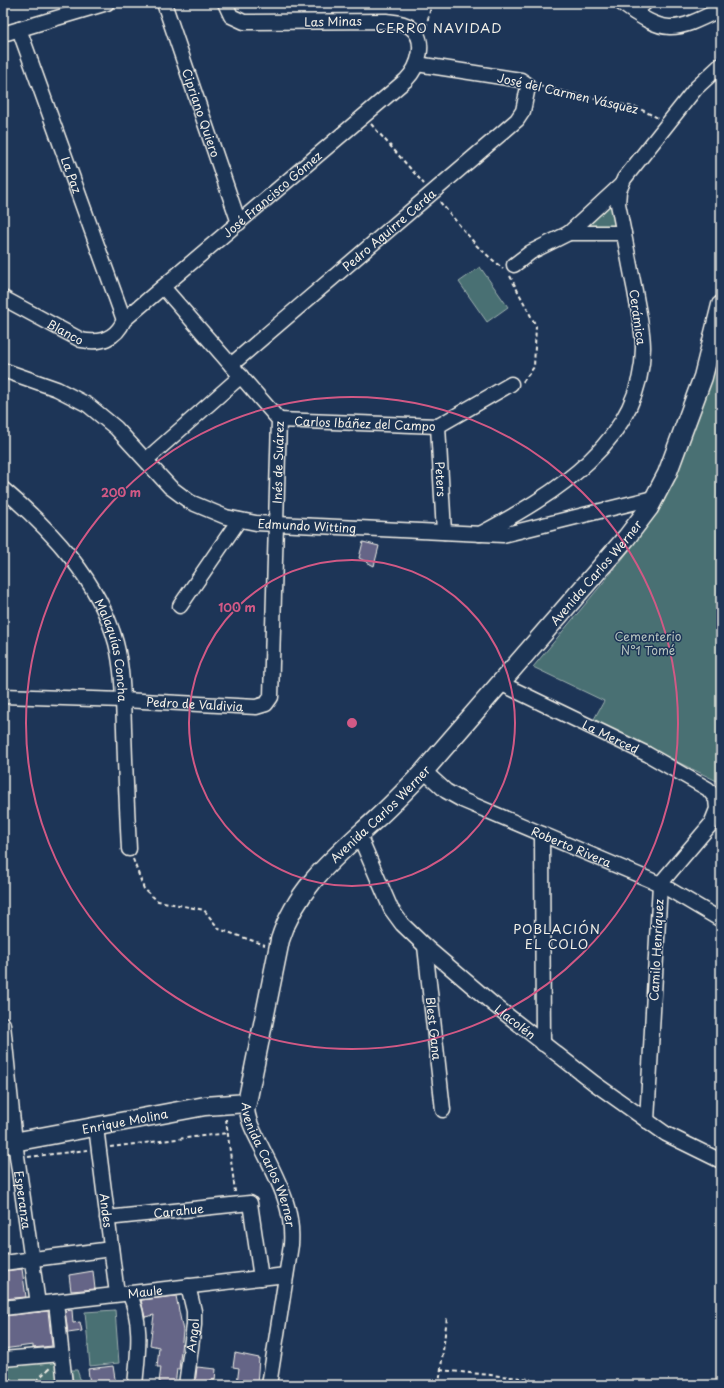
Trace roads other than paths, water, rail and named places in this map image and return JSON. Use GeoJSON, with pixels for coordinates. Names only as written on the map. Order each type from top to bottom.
{"type":"FeatureCollection","features":[{"type":"Feature","properties":{"kind":"main road","name":"Avenida Carlos Werner"},"geometry":{"type":"LineString","coordinates":[[247,1103],[278,950],[288,918],[305,889],[320,871],[392,804],[424,771],[627,537],[656,497],[667,474],[703,377],[721,306]]}},
{"type":"Feature","properties":{"kind":"main road","name":"Enrique Molina"},"geometry":{"type":"LineString","coordinates":[[12,1148],[96,1127],[209,1106],[247,1103]]}},
{"type":"Feature","properties":{"kind":"street"},"geometry":{"type":"LineString","coordinates":[[3,34],[108,3]]}},
{"type":"Feature","properties":{"kind":"street","name":"Cipriano Quiero"},"geometry":{"type":"LineString","coordinates":[[164,3],[239,223]]}},
{"type":"Feature","properties":{"kind":"street","name":"Las Minas"},"geometry":{"type":"LineString","coordinates":[[225,3],[231,16],[244,22],[386,20],[409,26],[419,39],[420,52],[417,64]]}},
{"type":"Feature","properties":{"kind":"street"},"geometry":{"type":"LineString","coordinates":[[620,3],[652,24],[676,27],[693,23],[721,9]]}},
{"type":"Feature","properties":{"kind":"street"},"geometry":{"type":"LineString","coordinates":[[634,12],[645,3]]}},
{"type":"Feature","properties":{"kind":"street","name":"La Paz"},"geometry":{"type":"LineString","coordinates":[[19,29],[124,320]]}},
{"type":"Feature","properties":{"kind":"street","name":"José Francisco Gómez"},"geometry":{"type":"LineString","coordinates":[[124,320],[406,80],[417,64]]}},
{"type":"Feature","properties":{"kind":"street","name":"José del Carmen Vásquez"},"geometry":{"type":"LineString","coordinates":[[417,64],[512,77],[527,84]]}},
{"type":"Feature","properties":{"kind":"street","name":"Cerámica"},"geometry":{"type":"LineString","coordinates":[[480,534],[537,501],[579,470],[606,444],[629,407],[640,374],[643,348],[640,321],[618,204],[621,185],[667,124],[703,80],[721,65]]}},
{"type":"Feature","properties":{"kind":"street","name":"Pedro Aguirre Cerda"},"geometry":{"type":"LineString","coordinates":[[231,365],[519,118],[524,107],[527,84]]}},
{"type":"Feature","properties":{"kind":"street"},"geometry":{"type":"LineString","coordinates":[[510,270],[531,252],[569,233],[621,185]]}},
{"type":"Feature","properties":{"kind":"street"},"geometry":{"type":"LineString","coordinates":[[569,233],[624,233]]}},
{"type":"Feature","properties":{"kind":"street","name":"Inés de Suárez"},"geometry":{"type":"LineString","coordinates":[[163,287],[279,420],[272,695],[266,704]]}},
{"type":"Feature","properties":{"kind":"street","name":"Blanco"},"geometry":{"type":"LineString","coordinates":[[3,298],[75,337],[87,341],[100,341],[110,338],[118,332],[124,320]]}},
{"type":"Feature","properties":{"kind":"street","name":"Edmundo Witting"},"geometry":{"type":"LineString","coordinates":[[3,370],[57,389],[88,405],[116,428],[147,459],[170,486],[190,502],[206,510],[239,520],[276,524],[480,534],[511,534],[656,497]]}},
{"type":"Feature","properties":{"kind":"street"},"geometry":{"type":"LineString","coordinates":[[147,459],[240,376]]}},
{"type":"Feature","properties":{"kind":"street","name":"Carlos Ibáñez del Campo"},"geometry":{"type":"LineString","coordinates":[[279,420],[438,426],[517,384]]}},
{"type":"Feature","properties":{"kind":"street","name":"Peters"},"geometry":{"type":"LineString","coordinates":[[438,426],[444,532]]}},
{"type":"Feature","properties":{"kind":"street","name":"Malaquías Concha"},"geometry":{"type":"LineString","coordinates":[[3,489],[58,542],[89,584],[109,622],[116,642],[121,671],[129,849]]}},
{"type":"Feature","properties":{"kind":"street"},"geometry":{"type":"LineString","coordinates":[[180,606],[239,520]]}},
{"type":"Feature","properties":{"kind":"street","name":"La Merced"},"geometry":{"type":"LineString","coordinates":[[500,683],[667,765],[708,789],[716,799]]}},
{"type":"Feature","properties":{"kind":"street","name":"Pedro de Valdivia"},"geometry":{"type":"LineString","coordinates":[[3,696],[256,707],[266,704]]}},
{"type":"Feature","properties":{"kind":"street","name":"Roberto Rivera"},"geometry":{"type":"LineString","coordinates":[[424,771],[443,788],[462,800],[660,884],[721,920]]}},
{"type":"Feature","properties":{"kind":"street","name":"Camilo Henríquez"},"geometry":{"type":"LineString","coordinates":[[647,1121],[660,884],[711,824],[717,809],[716,799]]}},
{"type":"Feature","properties":{"kind":"street"},"geometry":{"type":"LineString","coordinates":[[542,834],[543,1044]]}},
{"type":"Feature","properties":{"kind":"street","name":"Llacolén"},"geometry":{"type":"LineString","coordinates":[[359,835],[391,908],[402,924],[425,946],[543,1044],[647,1121],[686,1146],[721,1161]]}},
{"type":"Feature","properties":{"kind":"street","name":"Blest Gana"},"geometry":{"type":"LineString","coordinates":[[425,946],[443,1110]]}},
{"type":"Feature","properties":{"kind":"street","name":"Esperanza"},"geometry":{"type":"LineString","coordinates":[[3,1024],[12,1148],[32,1259],[38,1304]]}},
{"type":"Feature","properties":{"kind":"street","name":"Avenida Carlos Werner"},"geometry":{"type":"LineString","coordinates":[[247,1103],[249,1121],[282,1188],[290,1210],[292,1233],[269,1385]]}},
{"type":"Feature","properties":{"kind":"street","name":"Andes"},"geometry":{"type":"LineString","coordinates":[[96,1127],[111,1249],[123,1294],[136,1312],[139,1333],[135,1385]]}},
{"type":"Feature","properties":{"kind":"street","name":"Carahue"},"geometry":{"type":"LineString","coordinates":[[107,1218],[244,1204],[262,1278]]}},
{"type":"Feature","properties":{"kind":"street"},"geometry":{"type":"LineString","coordinates":[[3,1263],[111,1249]]}},
{"type":"Feature","properties":{"kind":"street","name":"Maule"},"geometry":{"type":"LineString","coordinates":[[3,1308],[286,1275]]}},
{"type":"Feature","properties":{"kind":"street","name":"Angol"},"geometry":{"type":"LineString","coordinates":[[186,1385],[194,1325],[194,1311],[188,1286]]}},
{"type":"Feature","properties":{"kind":"street"},"geometry":{"type":"LineString","coordinates":[[56,1302],[58,1359],[65,1385]]}},
{"type":"Feature","properties":{"kind":"street"},"geometry":{"type":"LineString","coordinates":[[3,1359],[58,1359]]}},
{"type":"Feature","properties":{"kind":"district","name":"CERRO NAVIDAD"},"geometry":{"type":"Point","coordinates":[439,27]}},
{"type":"Feature","properties":{"kind":"district","name":"POBLACIÓN EL COLO"},"geometry":{"type":"Point","coordinates":[557,936]}},
{"type":"Feature","properties":{"kind":"park label","name":"Cementerio N°1 Tomé"},"geometry":{"type":"Point","coordinates":[648,643]}}]}
